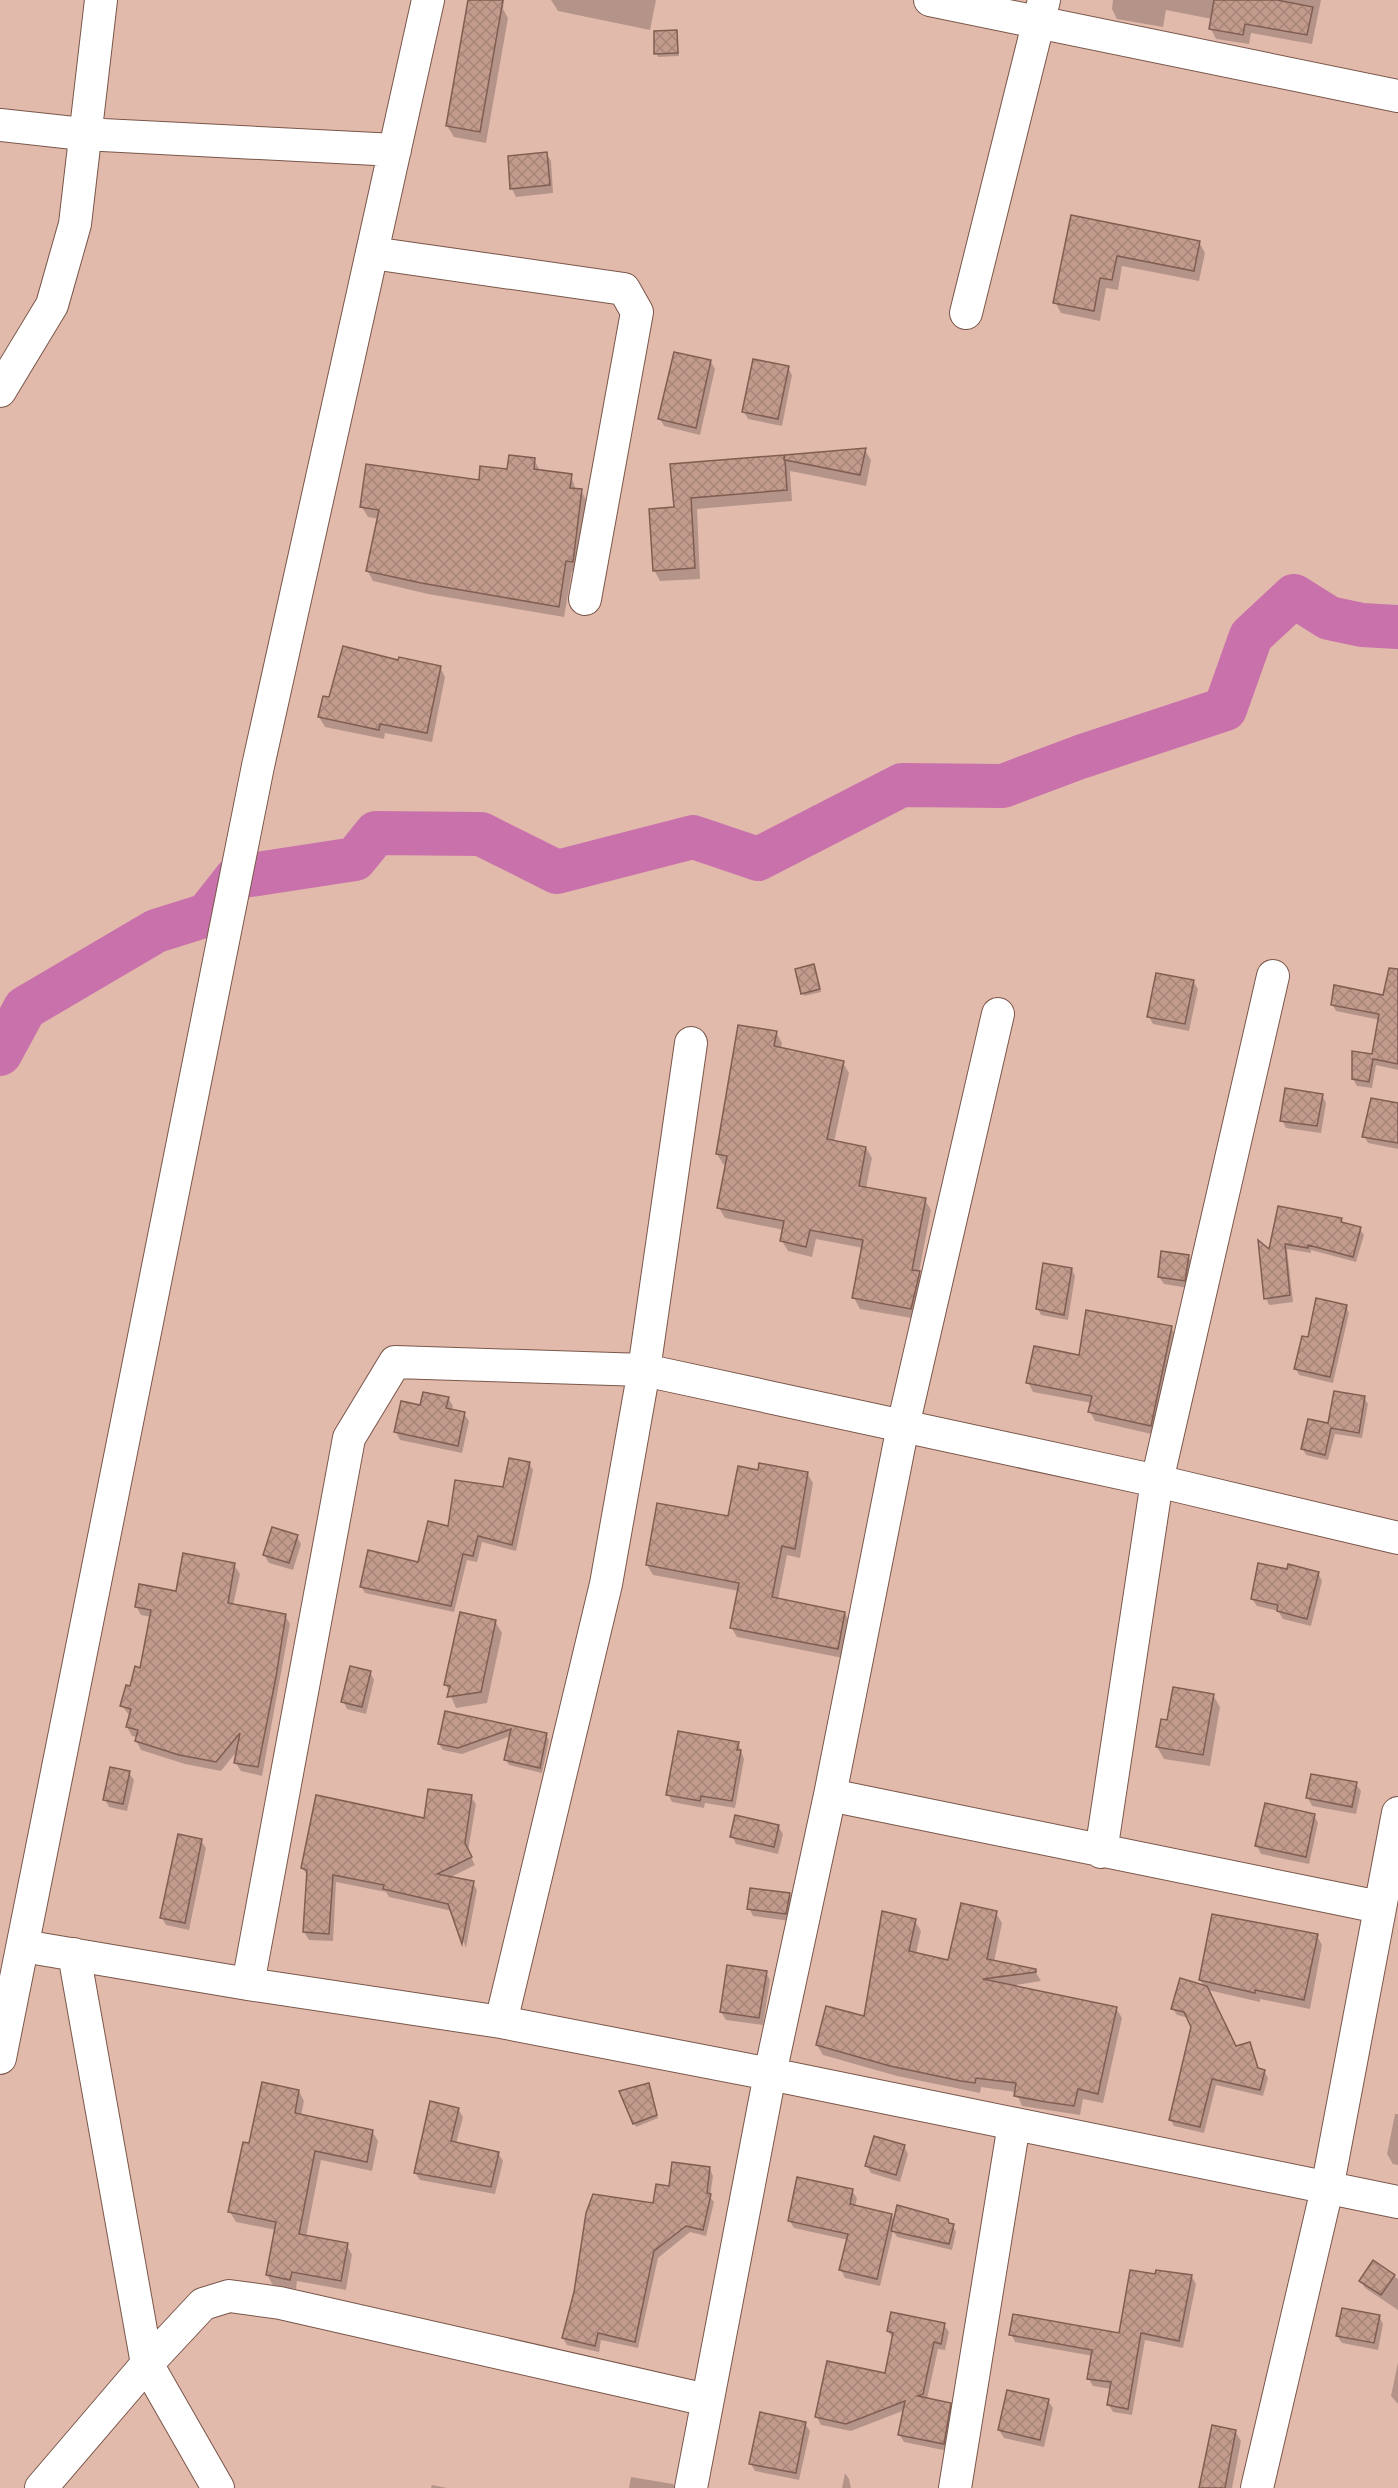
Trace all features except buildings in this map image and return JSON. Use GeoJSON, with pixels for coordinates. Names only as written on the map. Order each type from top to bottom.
{"type":"FeatureCollection","features":[{"type":"Feature","properties":{"kind":"street"},"geometry":{"type":"LineString","coordinates":[[0,391],[52,305],[75,224],[83,134],[101,0]]}},
{"type":"Feature","properties":{"kind":"street"},"geometry":{"type":"LineString","coordinates":[[0,2058],[155,1291],[258,766],[428,0]]}},
{"type":"Feature","properties":{"kind":"street"},"geometry":{"type":"LineString","coordinates":[[930,0],[1042,11],[1398,96]]}},
{"type":"Feature","properties":{"kind":"street"},"geometry":{"type":"LineString","coordinates":[[966,313],[1042,11]]}},
{"type":"Feature","properties":{"kind":"street"},"geometry":{"type":"LineString","coordinates":[[0,125],[83,134],[395,150]]}},
{"type":"Feature","properties":{"kind":"street"},"geometry":{"type":"LineString","coordinates":[[372,253],[624,289],[637,312],[585,599]]}},
{"type":"Feature","properties":{"kind":"street"},"geometry":{"type":"LineString","coordinates":[[1101,1852],[1156,1480],[1273,976]]}},
{"type":"Feature","properties":{"kind":"street"},"geometry":{"type":"LineString","coordinates":[[691,2488],[770,2074],[830,1795],[903,1426],[998,1014]]}},
{"type":"Feature","properties":{"kind":"street"},"geometry":{"type":"LineString","coordinates":[[501,2022],[606,1584],[644,1370],[691,1043]]}},
{"type":"Feature","properties":{"kind":"street"},"geometry":{"type":"LineString","coordinates":[[248,1984],[348,1438],[395,1362],[644,1370],[1156,1480],[1398,1538]]}},
{"type":"Feature","properties":{"kind":"street"},"geometry":{"type":"LineString","coordinates":[[830,1795],[1379,1907]]}},
{"type":"Feature","properties":{"kind":"street"},"geometry":{"type":"LineString","coordinates":[[1257,2488],[1327,2189],[1398,1813]]}},
{"type":"Feature","properties":{"kind":"street"},"geometry":{"type":"LineString","coordinates":[[23,1946],[248,1984],[501,2022],[770,2074],[1398,2202]]}},
{"type":"Feature","properties":{"kind":"street"},"geometry":{"type":"LineString","coordinates":[[74,1954],[147,2364],[218,2488]]}},
{"type":"Feature","properties":{"kind":"street"},"geometry":{"type":"LineString","coordinates":[[955,2488],[1014,2124]]}},
{"type":"Feature","properties":{"kind":"street"},"geometry":{"type":"LineString","coordinates":[[42,2488],[147,2364],[203,2304],[229,2296],[280,2303],[706,2400]]}},
{"type":"Feature","properties":{"kind":"waterway"},"geometry":{"type":"LineString","coordinates":[[0,1054],[25,1008],[156,931],[207,915],[237,877],[355,859],[376,833],[481,834],[557,872],[693,837],[758,859],[902,785],[1003,786],[1080,757],[1225,709],[1251,636],[1294,596],[1329,618],[1362,625],[1398,627]]}}]}
